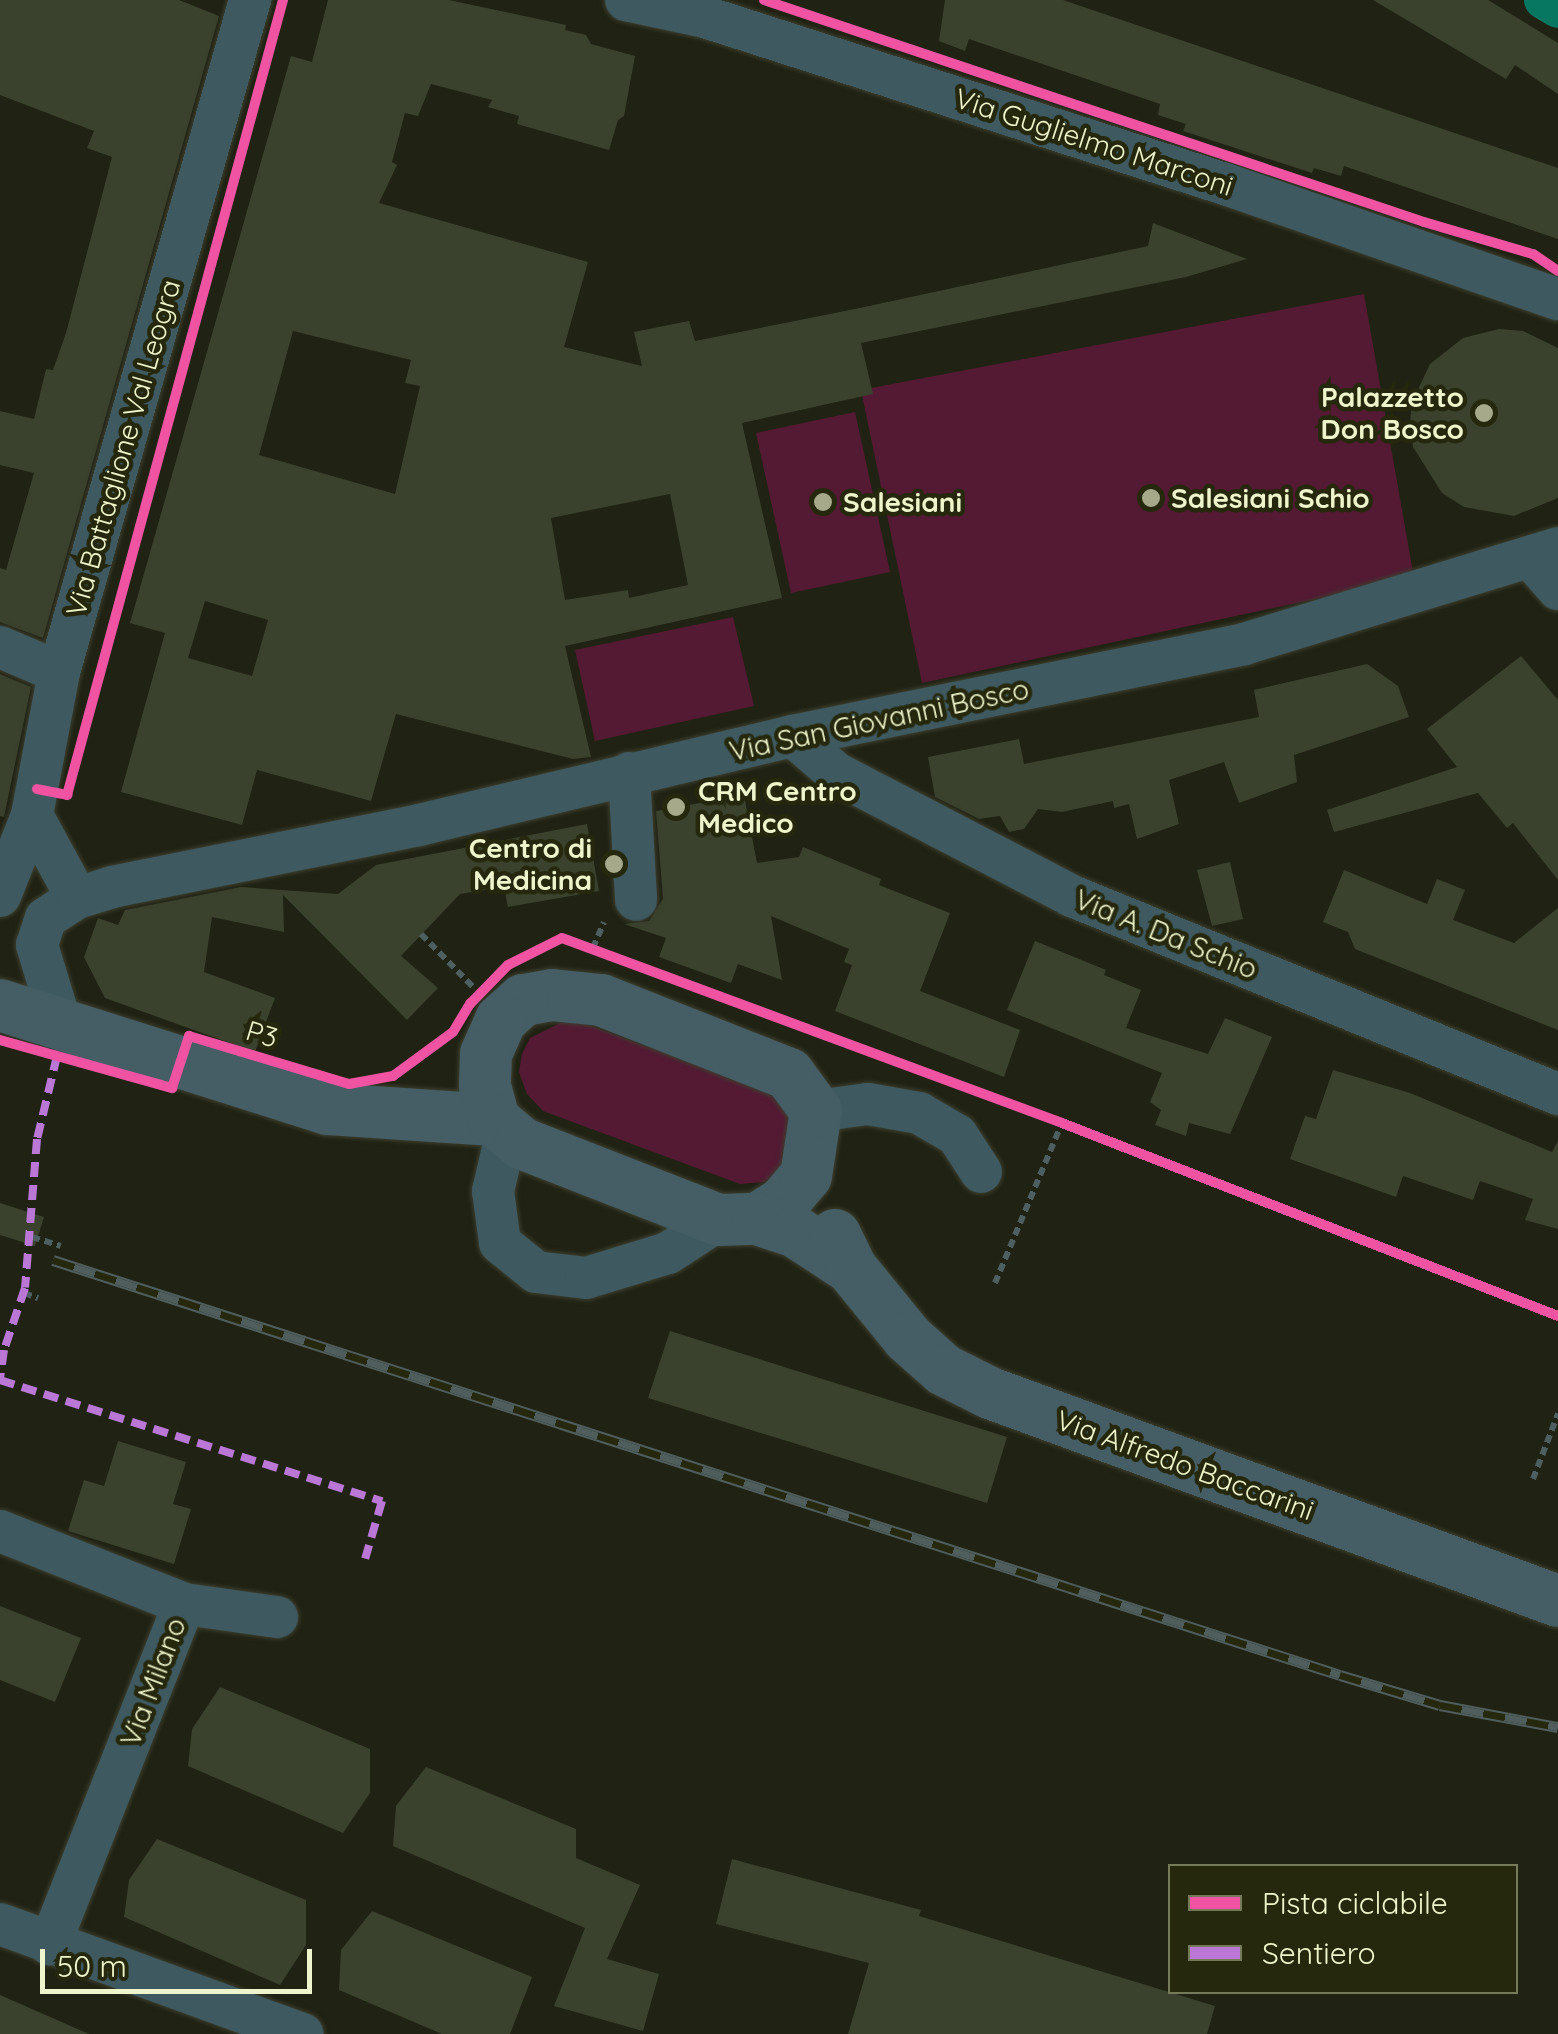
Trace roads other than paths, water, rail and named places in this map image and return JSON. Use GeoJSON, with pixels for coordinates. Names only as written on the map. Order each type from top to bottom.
{"type":"FeatureCollection","features":[{"type":"Feature","properties":{"kind":"main road"},"geometry":{"type":"LineString","coordinates":[[501,1126],[484,1086],[486,1054],[501,1020],[523,1000],[552,995],[601,1000],[789,1074],[816,1111],[806,1176],[783,1203],[738,1219]]}},
{"type":"Feature","properties":{"kind":"main road","name":"Via Alfredo Baccarini"},"geometry":{"type":"LineString","coordinates":[[0,1004],[328,1110],[379,1115],[440,1114],[501,1126],[521,1143],[586,1170],[738,1219],[796,1232],[851,1268]]}},
{"type":"Feature","properties":{"kind":"main road"},"geometry":{"type":"LineString","coordinates":[[379,1115],[434,1089],[486,1054]]}},
{"type":"Feature","properties":{"kind":"main road","name":"Via Alfredo Baccarini"},"geometry":{"type":"LineString","coordinates":[[806,1176],[851,1268],[908,1338],[944,1370],[990,1393],[1558,1601]]}},
{"type":"Feature","properties":{"kind":"street","name":"Via Battaglione Val Leogra"},"geometry":{"type":"LineString","coordinates":[[0,896],[32,814],[60,672],[250,0]]}},
{"type":"Feature","properties":{"kind":"street","name":"Via Guglielmo Marconi"},"geometry":{"type":"LineString","coordinates":[[643,2],[705,17],[1004,113],[1558,299]]}},
{"type":"Feature","properties":{"kind":"street"},"geometry":{"type":"LineString","coordinates":[[1544,552],[1558,590]]}},
{"type":"Feature","properties":{"kind":"street","name":"Via San Giovanni Bosco"},"geometry":{"type":"LineString","coordinates":[[61,1024],[37,945],[46,918],[77,898],[112,886],[419,825],[793,736],[1244,644],[1544,552]]}},
{"type":"Feature","properties":{"kind":"street"},"geometry":{"type":"LineString","coordinates":[[0,648],[60,672]]}},
{"type":"Feature","properties":{"kind":"street","name":"Via A. Da Schio"},"geometry":{"type":"LineString","coordinates":[[793,736],[836,773],[1072,896],[1558,1094]]}},
{"type":"Feature","properties":{"kind":"street"},"geometry":{"type":"LineString","coordinates":[[629,773],[636,900]]}},
{"type":"Feature","properties":{"kind":"street"},"geometry":{"type":"LineString","coordinates":[[32,814],[77,898]]}},
{"type":"Feature","properties":{"kind":"street"},"geometry":{"type":"LineString","coordinates":[[816,1111],[868,1104],[919,1113],[957,1135],[981,1172]]}},
{"type":"Feature","properties":{"kind":"street"},"geometry":{"type":"LineString","coordinates":[[501,1126],[494,1191],[500,1243],[536,1272],[586,1278],[668,1253],[738,1219]]}},
{"type":"Feature","properties":{"kind":"street","name":"Via Milano"},"geometry":{"type":"LineString","coordinates":[[0,1531],[184,1604],[50,1945]]}},
{"type":"Feature","properties":{"kind":"street"},"geometry":{"type":"LineString","coordinates":[[184,1604],[277,1617]]}},
{"type":"Feature","properties":{"kind":"street"},"geometry":{"type":"LineString","coordinates":[[0,1924],[303,2034]]}},
{"type":"Feature","properties":{"kind":"waterway"},"geometry":{"type":"LineString","coordinates":[[1543,0],[1558,9]]}},
{"type":"Feature","properties":{"kind":"railway"},"geometry":{"type":"LineString","coordinates":[[53,1260],[1340,1675],[1440,1705],[1558,1727]]}},
{"type":"Feature","properties":{"kind":"place","name":"Palazzetto Don Bosco"},"geometry":{"type":"Point","coordinates":[1484,413]}},
{"type":"Feature","properties":{"kind":"place","name":"Salesiani Schio"},"geometry":{"type":"Point","coordinates":[1151,498]}},
{"type":"Feature","properties":{"kind":"place","name":"Salesiani"},"geometry":{"type":"Point","coordinates":[823,502]}},
{"type":"Feature","properties":{"kind":"place","name":"CRM Centro Medico"},"geometry":{"type":"Point","coordinates":[676,807]}},
{"type":"Feature","properties":{"kind":"place","name":"Centro di Medicina"},"geometry":{"type":"Point","coordinates":[614,864]}}]}
